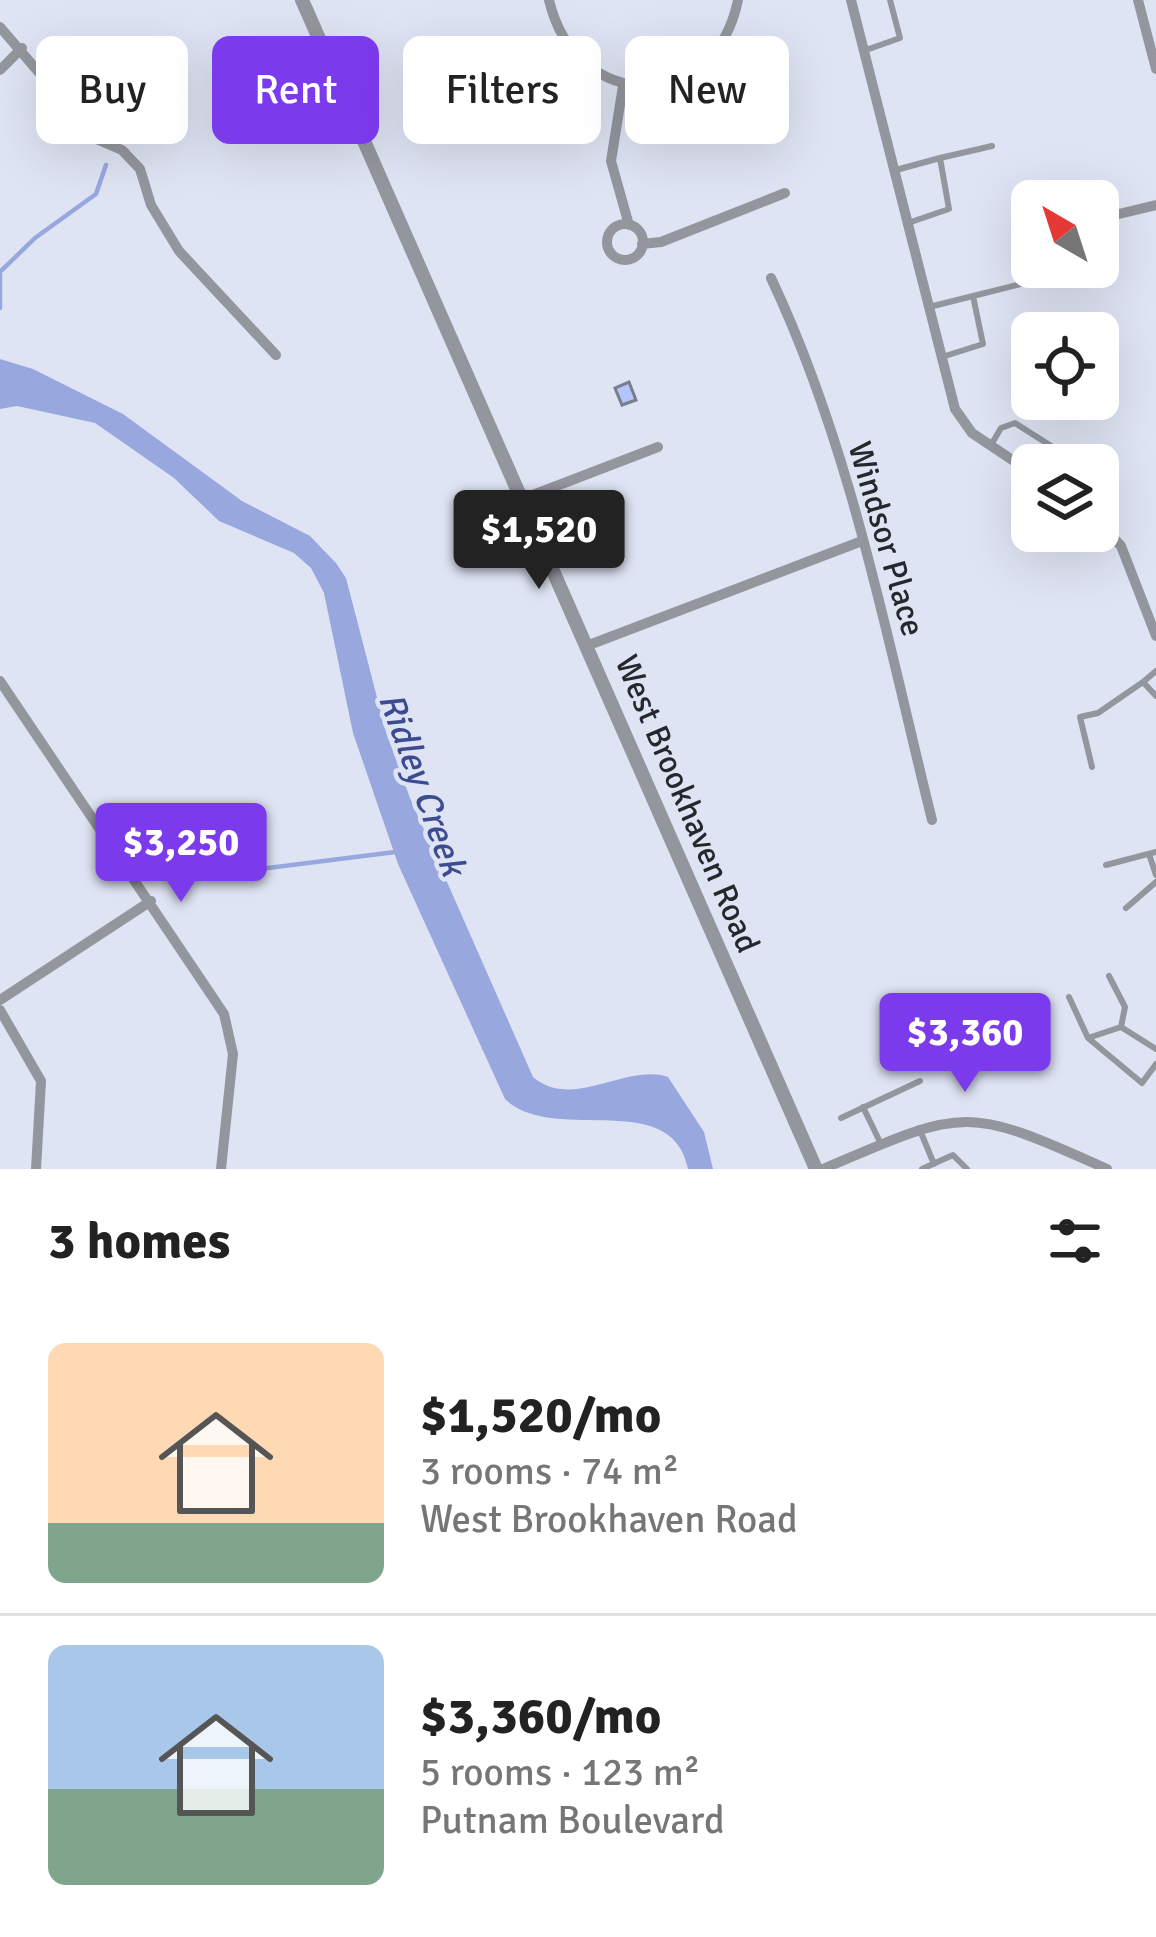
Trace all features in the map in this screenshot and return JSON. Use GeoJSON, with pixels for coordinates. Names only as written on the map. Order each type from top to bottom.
{"type":"FeatureCollection","features":[{"type":"Feature","properties":{"kind":"street","name":"West Brookhaven Road"},"geometry":{"type":"LineString","coordinates":[[302,0],[819,1169]]}},
{"type":"Feature","properties":{"kind":"street"},"geometry":{"type":"LineString","coordinates":[[549,0],[560,34],[575,56],[595,73],[623,86],[665,83],[696,69],[726,37],[738,0]]}},
{"type":"Feature","properties":{"kind":"street"},"geometry":{"type":"LineString","coordinates":[[851,0],[955,409],[972,433],[1011,459]]}},
{"type":"Feature","properties":{"kind":"street"},"geometry":{"type":"LineString","coordinates":[[1138,0],[1156,69]]}},
{"type":"Feature","properties":{"kind":"street"},"geometry":{"type":"LineString","coordinates":[[0,27],[96,139],[122,150],[140,169],[151,205],[179,251],[276,356]]}},
{"type":"Feature","properties":{"kind":"street"},"geometry":{"type":"LineString","coordinates":[[0,70],[22,48]]}},
{"type":"Feature","properties":{"kind":"street"},"geometry":{"type":"LineString","coordinates":[[623,86],[611,160],[629,225],[639,232],[642,244]]}},
{"type":"Feature","properties":{"kind":"street"},"geometry":{"type":"LineString","coordinates":[[629,225],[612,230],[610,251],[629,259],[642,244],[661,242],[785,193]]}},
{"type":"Feature","properties":{"kind":"street"},"geometry":{"type":"LineString","coordinates":[[1119,214],[1156,205]]}},
{"type":"Feature","properties":{"kind":"street","name":"Windsor Place"},"geometry":{"type":"LineString","coordinates":[[771,278],[799,338],[862,541],[932,820]]}},
{"type":"Feature","properties":{"kind":"street"},"geometry":{"type":"LineString","coordinates":[[525,498],[658,447]]}},
{"type":"Feature","properties":{"kind":"street"},"geometry":{"type":"LineString","coordinates":[[589,645],[862,541]]}},
{"type":"Feature","properties":{"kind":"street"},"geometry":{"type":"LineString","coordinates":[[1119,545],[1156,636]]}},
{"type":"Feature","properties":{"kind":"street"},"geometry":{"type":"LineString","coordinates":[[0,681],[151,901],[230,1027],[233,1054],[221,1169]]}},
{"type":"Feature","properties":{"kind":"street"},"geometry":{"type":"LineString","coordinates":[[0,1000],[151,901]]}},
{"type":"Feature","properties":{"kind":"street"},"geometry":{"type":"LineString","coordinates":[[0,1010],[41,1081],[36,1169]]}},
{"type":"Feature","properties":{"kind":"street"},"geometry":{"type":"LineString","coordinates":[[819,1169],[919,1128],[962,1118],[1007,1124],[1107,1169]]}},
{"type":"Feature","properties":{"kind":"lane"},"geometry":{"type":"LineString","coordinates":[[866,50],[900,38],[890,0]]}},
{"type":"Feature","properties":{"kind":"lane"},"geometry":{"type":"LineString","coordinates":[[896,170],[992,146]]}},
{"type":"Feature","properties":{"kind":"lane"},"geometry":{"type":"LineString","coordinates":[[908,223],[950,209],[940,158]]}},
{"type":"Feature","properties":{"kind":"lane"},"geometry":{"type":"LineString","coordinates":[[929,307],[1011,287]]}},
{"type":"Feature","properties":{"kind":"lane"},"geometry":{"type":"LineString","coordinates":[[941,357],[983,344],[973,296]]}},
{"type":"Feature","properties":{"kind":"lane"},"geometry":{"type":"LineString","coordinates":[[991,445],[1001,428],[1016,423],[1048,444]]}},
{"type":"Feature","properties":{"kind":"lane"},"geometry":{"type":"LineString","coordinates":[[1092,767],[1079,717],[1098,713],[1156,671]]}},
{"type":"Feature","properties":{"kind":"lane"},"geometry":{"type":"LineString","coordinates":[[1143,682],[1156,696]]}},
{"type":"Feature","properties":{"kind":"lane"},"geometry":{"type":"LineString","coordinates":[[1106,865],[1153,855],[1156,879],[1126,908]]}},
{"type":"Feature","properties":{"kind":"lane"},"geometry":{"type":"LineString","coordinates":[[1109,976],[1125,1007],[1121,1028]]}},
{"type":"Feature","properties":{"kind":"lane"},"geometry":{"type":"LineString","coordinates":[[1069,997],[1088,1038],[1142,1083],[1156,1064]]}},
{"type":"Feature","properties":{"kind":"lane"},"geometry":{"type":"LineString","coordinates":[[1088,1038],[1121,1028],[1156,1049]]}},
{"type":"Feature","properties":{"kind":"lane"},"geometry":{"type":"LineString","coordinates":[[841,1118],[920,1081]]}},
{"type":"Feature","properties":{"kind":"lane"},"geometry":{"type":"LineString","coordinates":[[863,1107],[880,1144]]}},
{"type":"Feature","properties":{"kind":"lane"},"geometry":{"type":"LineString","coordinates":[[919,1128],[934,1164]]}},
{"type":"Feature","properties":{"kind":"lane"},"geometry":{"type":"LineString","coordinates":[[922,1169],[953,1155],[967,1169]]}},
{"type":"Feature","properties":{"kind":"water"},"geometry":{"type":"Polygon","coordinates":[[[0,359],[33,369],[123,414],[242,501],[310,536],[336,563],[346,578],[386,732],[410,798],[533,1077],[565,1089],[652,1074],[668,1077],[704,1132],[713,1169],[688,1169],[678,1144],[659,1130],[636,1123],[552,1118],[526,1112],[505,1099],[398,864],[353,733],[324,593],[311,568],[294,553],[219,521],[174,478],[95,423],[17,406],[0,409],[0,359]]]}},
{"type":"Feature","properties":{"kind":"building"},"geometry":{"type":"Polygon","coordinates":[[[629,382],[636,400],[622,405],[615,388],[629,382]]]}},
{"type":"Feature","properties":{"kind":"waterway"},"geometry":{"type":"LineString","coordinates":[[0,308],[0,272],[35,238],[96,194],[106,165]]}},
{"type":"Feature","properties":{"kind":"waterway"},"geometry":{"type":"LineString","coordinates":[[229,873],[395,852]]}},
{"type":"Feature","properties":{"kind":"water label","name":"Ridley Creek"},"geometry":{"type":"Point","coordinates":[422,784]}}]}
